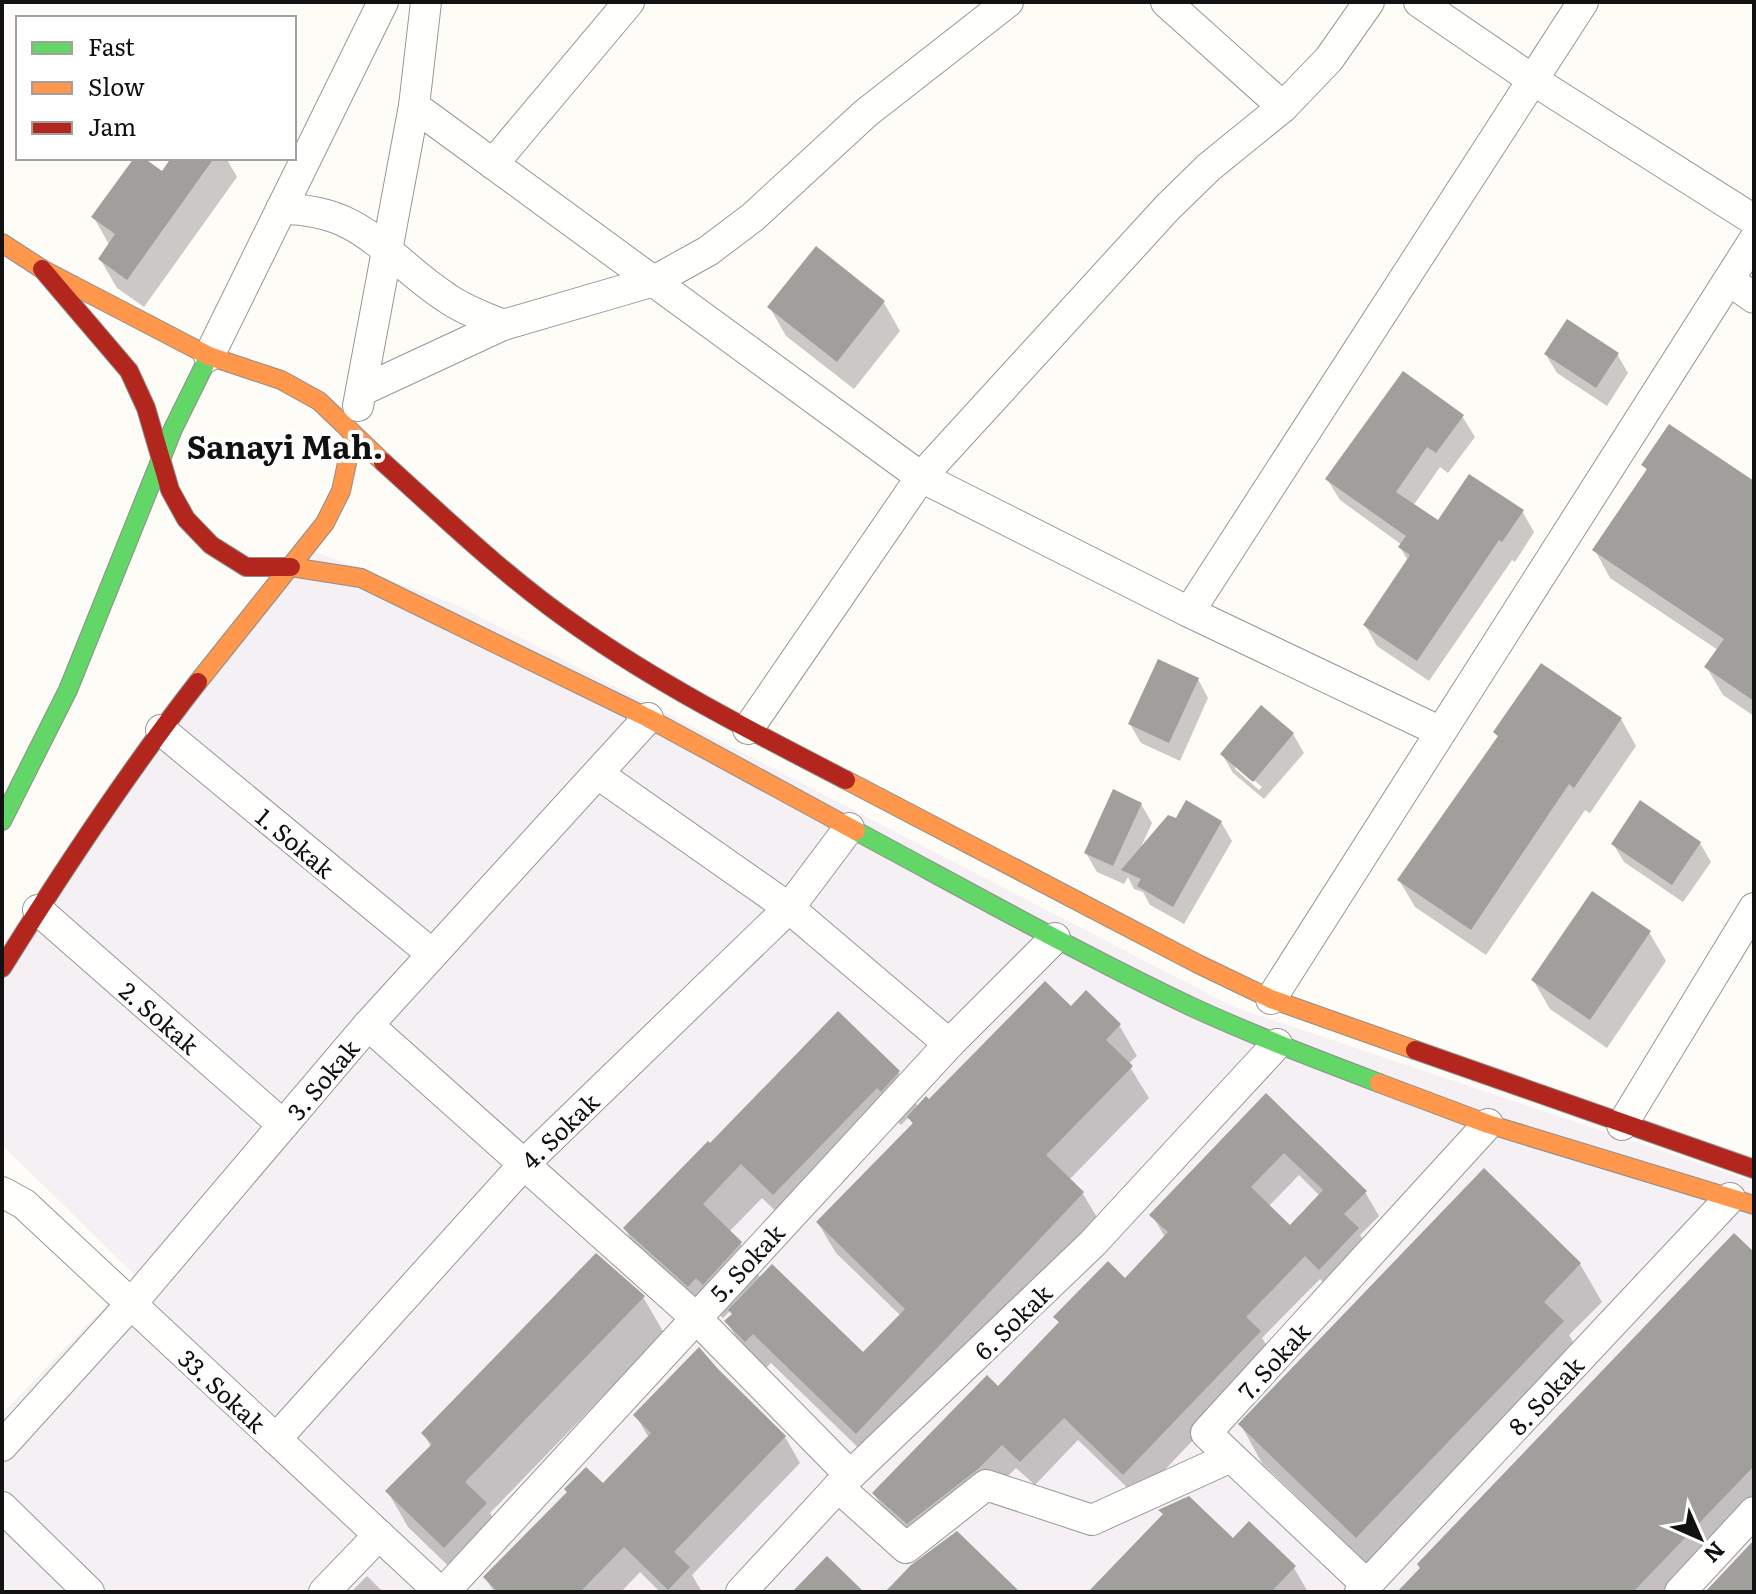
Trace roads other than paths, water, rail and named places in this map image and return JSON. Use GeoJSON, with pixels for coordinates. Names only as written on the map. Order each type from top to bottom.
{"type":"FeatureCollection","features":[{"type":"Feature","properties":{"kind":"street"},"geometry":{"type":"LineString","coordinates":[[2,821],[71,682],[174,423],[383,2]]}},
{"type":"Feature","properties":{"kind":"street"},"geometry":{"type":"LineString","coordinates":[[2,968],[161,730],[288,567],[312,544],[337,505],[350,466],[353,435],[414,106],[426,2]]}},
{"type":"Feature","properties":{"kind":"street"},"geometry":{"type":"LineString","coordinates":[[493,164],[629,2]]}},
{"type":"Feature","properties":{"kind":"street"},"geometry":{"type":"LineString","coordinates":[[361,391],[503,325],[654,281],[708,251],[753,217],[866,113],[1008,2]]}},
{"type":"Feature","properties":{"kind":"street"},"geometry":{"type":"LineString","coordinates":[[1166,2],[1283,107]]}},
{"type":"Feature","properties":{"kind":"street"},"geometry":{"type":"LineString","coordinates":[[748,729],[921,477],[1167,208],[1209,167],[1283,107],[1329,59],[1369,2]]}},
{"type":"Feature","properties":{"kind":"street"},"geometry":{"type":"LineString","coordinates":[[1419,2],[1533,80],[1754,220]]}},
{"type":"Feature","properties":{"kind":"street"},"geometry":{"type":"LineString","coordinates":[[1189,612],[1583,2]]}},
{"type":"Feature","properties":{"kind":"street"},"geometry":{"type":"LineString","coordinates":[[414,106],[921,477],[1189,612],[1439,731]]}},
{"type":"Feature","properties":{"kind":"street"},"geometry":{"type":"LineString","coordinates":[[281,209],[302,209],[343,219],[374,237],[447,299],[503,325]]}},
{"type":"Feature","properties":{"kind":"street"},"geometry":{"type":"LineString","coordinates":[[1271,999],[1754,240]]}},
{"type":"Feature","properties":{"kind":"street"},"geometry":{"type":"LineString","coordinates":[[2,243],[42,269],[209,356],[281,380],[319,401],[488,556],[576,626],[664,682],[748,729],[1271,999],[1754,1169]]}},
{"type":"Feature","properties":{"kind":"street"},"geometry":{"type":"LineString","coordinates":[[42,269],[129,371],[146,408],[170,490],[186,519],[211,545],[246,567],[288,567],[361,578],[648,718],[1055,938],[1193,1007],[1277,1044],[1488,1124],[1742,1202]]}},
{"type":"Feature","properties":{"kind":"street"},"geometry":{"type":"LineString","coordinates":[[1729,280],[1754,298]]}},
{"type":"Feature","properties":{"kind":"street","name":"3. Sokak"},"geometry":{"type":"LineString","coordinates":[[2,1446],[131,1304],[368,1025],[648,718]]}},
{"type":"Feature","properties":{"kind":"street","name":"1. Sokak"},"geometry":{"type":"LineString","coordinates":[[161,730],[432,954]]}},
{"type":"Feature","properties":{"kind":"street"},"geometry":{"type":"LineString","coordinates":[[598,774],[789,908],[949,1044]]}},
{"type":"Feature","properties":{"kind":"street","name":"4. Sokak"},"geometry":{"type":"LineString","coordinates":[[276,1439],[525,1163],[789,908],[849,828]]}},
{"type":"Feature","properties":{"kind":"street"},"geometry":{"type":"LineString","coordinates":[[1622,1125],[1754,908]]}},
{"type":"Feature","properties":{"kind":"street","name":"2. Sokak"},"geometry":{"type":"LineString","coordinates":[[38,910],[283,1125]]}},
{"type":"Feature","properties":{"kind":"street","name":"5. Sokak"},"geometry":{"type":"LineString","coordinates":[[442,1592],[949,1044],[1055,938]]}},
{"type":"Feature","properties":{"kind":"street"},"geometry":{"type":"LineString","coordinates":[[368,1025],[695,1317],[906,1548],[986,1485],[1092,1520],[1231,1457]]}},
{"type":"Feature","properties":{"kind":"street","name":"6. Sokak"},"geometry":{"type":"LineString","coordinates":[[741,1592],[844,1481],[1093,1243],[1277,1044]]}},
{"type":"Feature","properties":{"kind":"street","name":"7. Sokak"},"geometry":{"type":"LineString","coordinates":[[1363,1588],[1206,1433],[1488,1124]]}},
{"type":"Feature","properties":{"kind":"street","name":"33. Sokak"},"geometry":{"type":"LineString","coordinates":[[2,1192],[24,1204],[442,1592]]}},
{"type":"Feature","properties":{"kind":"street","name":"8. Sokak"},"geometry":{"type":"LineString","coordinates":[[1363,1588],[1742,1202]]}},
{"type":"Feature","properties":{"kind":"street"},"geometry":{"type":"LineString","coordinates":[[2,1507],[89,1592]]}},
{"type":"Feature","properties":{"kind":"street"},"geometry":{"type":"LineString","coordinates":[[1680,1592],[1754,1512]]}},
{"type":"Feature","properties":{"kind":"street"},"geometry":{"type":"LineString","coordinates":[[324,1592],[379,1535]]}},
{"type":"Feature","properties":{"kind":"district","name":"Sanayi Mah."},"geometry":{"type":"Point","coordinates":[285,445]}}]}
